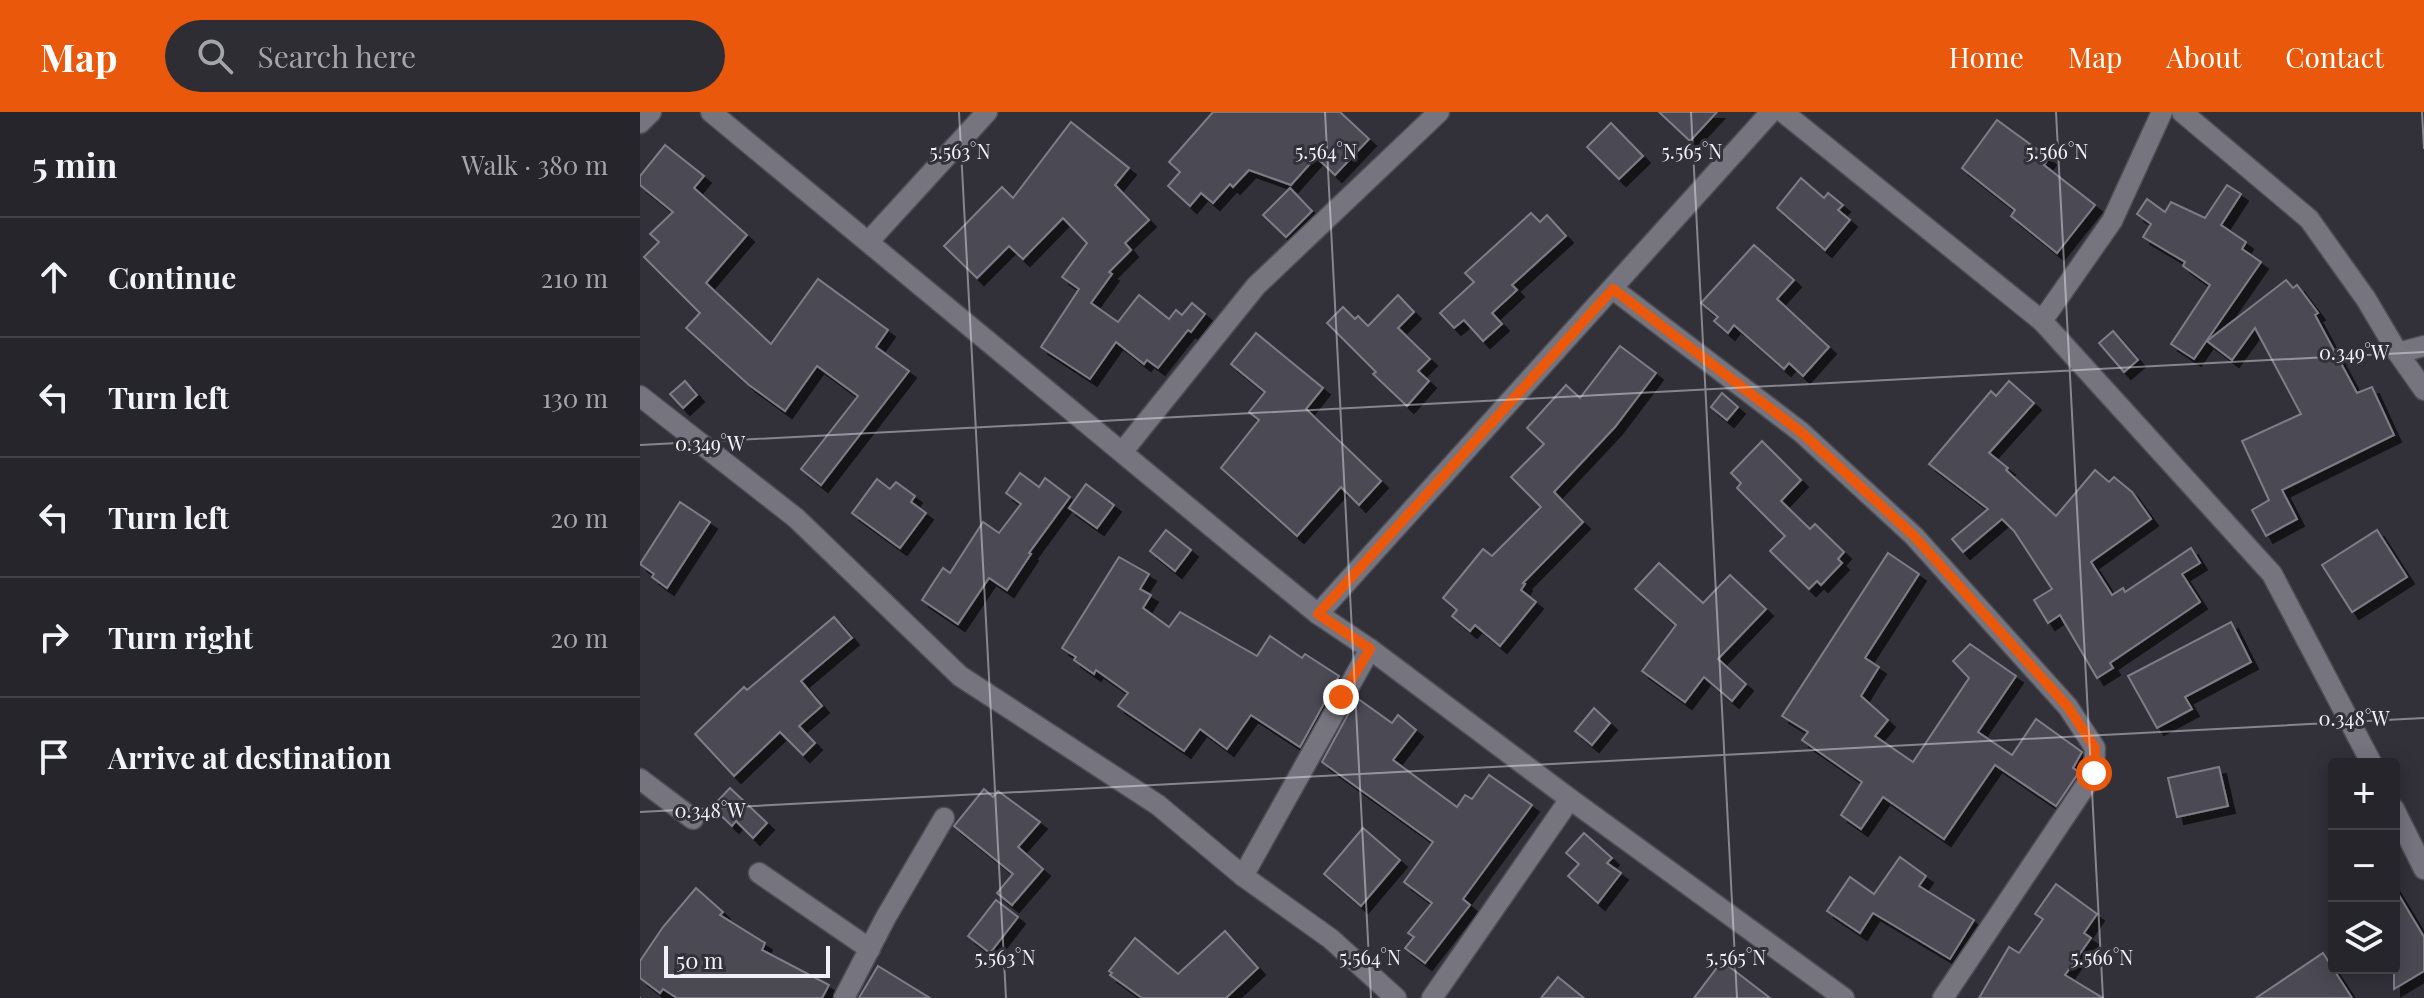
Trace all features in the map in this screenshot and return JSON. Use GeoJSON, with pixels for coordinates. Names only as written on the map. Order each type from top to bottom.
{"type":"FeatureCollection","features":[{"type":"Feature","properties":{"kind":"street"},"geometry":{"type":"LineString","coordinates":[[640,123],[651,112]]}},
{"type":"Feature","properties":{"kind":"street"},"geometry":{"type":"LineString","coordinates":[[711,112],[1318,614],[1844,998]]}},
{"type":"Feature","properties":{"kind":"street"},"geometry":{"type":"LineString","coordinates":[[869,241],[987,112]]}},
{"type":"Feature","properties":{"kind":"street"},"geometry":{"type":"LineString","coordinates":[[1123,451],[1256,286],[1439,112]]}},
{"type":"Feature","properties":{"kind":"street"},"geometry":{"type":"LineString","coordinates":[[1318,614],[1771,112]]}},
{"type":"Feature","properties":{"kind":"street"},"geometry":{"type":"LineString","coordinates":[[1783,112],[2042,321],[2272,574],[2369,758]]}},
{"type":"Feature","properties":{"kind":"street"},"geometry":{"type":"LineString","coordinates":[[2042,321],[2112,221],[2162,112]]}},
{"type":"Feature","properties":{"kind":"street"},"geometry":{"type":"LineString","coordinates":[[2182,112],[2309,219],[2366,299],[2424,390]]}},
{"type":"Feature","properties":{"kind":"street"},"geometry":{"type":"LineString","coordinates":[[1613,289],[1801,432],[1914,536],[2068,707],[2095,748],[2094,773],[1943,998]]}},
{"type":"Feature","properties":{"kind":"street"},"geometry":{"type":"LineString","coordinates":[[2398,353],[2424,346]]}},
{"type":"Feature","properties":{"kind":"street"},"geometry":{"type":"LineString","coordinates":[[640,396],[796,518],[960,676],[1158,805],[1243,876],[1331,939],[1396,998]]}},
{"type":"Feature","properties":{"kind":"street"},"geometry":{"type":"LineString","coordinates":[[1243,876],[1370,649]]}},
{"type":"Feature","properties":{"kind":"street"},"geometry":{"type":"LineString","coordinates":[[640,779],[693,819]]}},
{"type":"Feature","properties":{"kind":"street"},"geometry":{"type":"LineString","coordinates":[[1432,998],[1570,799]]}},
{"type":"Feature","properties":{"kind":"street"},"geometry":{"type":"LineString","coordinates":[[844,998],[944,818]]}},
{"type":"Feature","properties":{"kind":"street"},"geometry":{"type":"LineString","coordinates":[[2400,821],[2424,869]]}},
{"type":"Feature","properties":{"kind":"street"},"geometry":{"type":"LineString","coordinates":[[759,873],[870,949]]}},
{"type":"Feature","properties":{"kind":"building"},"geometry":{"type":"Polygon","coordinates":[[[1213,112],[1340,112],[1369,139],[1335,175],[1316,157],[1291,185],[1249,170],[1233,187],[1230,184],[1213,203],[1201,193],[1190,206],[1168,186],[1180,172],[1169,162],[1213,112]]]}},
{"type":"Feature","properties":{"kind":"building"},"geometry":{"type":"Polygon","coordinates":[[[1659,112],[1717,112],[1690,141],[1659,112]]]}},
{"type":"Feature","properties":{"kind":"building"},"geometry":{"type":"Polygon","coordinates":[[[1997,120],[2049,158],[2044,165],[2095,205],[2057,253],[2011,216],[2015,210],[1962,168],[1997,120]]]}},
{"type":"Feature","properties":{"kind":"building"},"geometry":{"type":"Polygon","coordinates":[[[1071,122],[1129,168],[1115,185],[1149,220],[1125,243],[1131,250],[1109,272],[1112,274],[1091,303],[1118,322],[1139,295],[1169,319],[1176,310],[1182,315],[1192,303],[1205,314],[1158,368],[1147,360],[1144,364],[1116,342],[1090,379],[1041,347],[1079,289],[1062,277],[1087,243],[1063,218],[1023,259],[1009,246],[977,278],[944,246],[1002,187],[1013,198],[1071,122]]]}},
{"type":"Feature","properties":{"kind":"building"},"geometry":{"type":"Polygon","coordinates":[[[1611,123],[1643,156],[1619,179],[1587,147],[1611,123]]]}},
{"type":"Feature","properties":{"kind":"building"},"geometry":{"type":"Polygon","coordinates":[[[665,145],[704,176],[694,188],[747,235],[706,283],[771,344],[818,279],[888,330],[876,347],[909,371],[821,485],[801,469],[858,396],[817,366],[785,411],[749,385],[686,328],[700,313],[644,257],[659,242],[650,234],[673,212],[640,185],[640,176],[665,145]]]}},
{"type":"Feature","properties":{"kind":"building"},"geometry":{"type":"Polygon","coordinates":[[[1801,178],[1824,198],[1828,193],[1843,205],[1838,210],[1850,220],[1825,250],[1777,208],[1801,178]]]}},
{"type":"Feature","properties":{"kind":"building"},"geometry":{"type":"Polygon","coordinates":[[[2227,185],[2241,194],[2221,225],[2246,242],[2242,249],[2261,262],[2194,359],[2171,344],[2210,285],[2183,266],[2185,262],[2143,237],[2151,224],[2137,214],[2147,199],[2165,212],[2171,202],[2205,218],[2227,185]]]}},
{"type":"Feature","properties":{"kind":"building"},"geometry":{"type":"Polygon","coordinates":[[[1290,188],[1312,211],[1286,237],[1263,215],[1290,188]]]}},
{"type":"Feature","properties":{"kind":"building"},"geometry":{"type":"Polygon","coordinates":[[[1531,213],[1540,222],[1547,215],[1566,236],[1512,285],[1517,290],[1492,313],[1502,324],[1483,341],[1464,320],[1454,328],[1440,313],[1474,282],[1465,273],[1531,213]]]}},
{"type":"Feature","properties":{"kind":"building"},"geometry":{"type":"Polygon","coordinates":[[[1754,245],[1794,280],[1777,299],[1829,347],[1803,376],[1789,363],[1784,369],[1734,325],[1728,333],[1714,321],[1718,317],[1701,303],[1754,245]]]}},
{"type":"Feature","properties":{"kind":"building"},"geometry":{"type":"Polygon","coordinates":[[[2286,280],[2293,288],[2297,285],[2318,313],[2315,315],[2357,393],[2372,387],[2394,435],[2282,490],[2297,519],[2266,536],[2252,510],[2269,500],[2242,441],[2301,414],[2255,328],[2232,360],[2207,341],[2286,280]]]}},
{"type":"Feature","properties":{"kind":"building"},"geometry":{"type":"Polygon","coordinates":[[[1398,295],[1414,312],[1398,328],[1430,359],[1418,371],[1429,381],[1407,406],[1327,323],[1343,307],[1368,326],[1398,295]]]}},
{"type":"Feature","properties":{"kind":"building"},"geometry":{"type":"Polygon","coordinates":[[[2113,331],[2138,360],[2124,372],[2099,343],[2113,331]]]}},
{"type":"Feature","properties":{"kind":"building"},"geometry":{"type":"Polygon","coordinates":[[[1256,333],[1323,388],[1306,409],[1381,481],[1359,505],[1341,487],[1297,536],[1221,468],[1259,420],[1249,412],[1265,392],[1231,364],[1256,333]]]}},
{"type":"Feature","properties":{"kind":"building"},"geometry":{"type":"Polygon","coordinates":[[[1620,346],[1656,373],[1615,427],[1554,492],[1583,522],[1523,583],[1521,590],[1536,602],[1500,646],[1475,625],[1470,631],[1452,616],[1457,610],[1443,598],[1483,549],[1492,556],[1541,507],[1511,477],[1544,444],[1527,428],[1566,385],[1580,398],[1620,346]]]}},
{"type":"Feature","properties":{"kind":"building"},"geometry":{"type":"Polygon","coordinates":[[[685,381],[697,395],[683,408],[670,394],[685,381]]]}},
{"type":"Feature","properties":{"kind":"building"},"geometry":{"type":"Polygon","coordinates":[[[2009,381],[2034,403],[1989,453],[2008,468],[2006,470],[2056,516],[2095,470],[2109,482],[2114,477],[2132,492],[2151,519],[2091,562],[2112,595],[2123,588],[2125,592],[2191,548],[2200,563],[2182,574],[2200,602],[2110,663],[2113,668],[2097,678],[2060,615],[2048,623],[2034,600],[2052,589],[2014,531],[2002,519],[1963,552],[1952,539],[1988,509],[1929,464],[1991,391],[1996,396],[2009,381]]]}},
{"type":"Feature","properties":{"kind":"building"},"geometry":{"type":"Polygon","coordinates":[[[1722,393],[1738,407],[1727,420],[1711,407],[1722,393]]]}},
{"type":"Feature","properties":{"kind":"building"},"geometry":{"type":"Polygon","coordinates":[[[1762,441],[1801,480],[1781,501],[1810,529],[1815,524],[1844,552],[1838,559],[1842,563],[1821,585],[1817,581],[1809,589],[1770,551],[1785,536],[1737,488],[1741,483],[1731,473],[1762,441]]]}},
{"type":"Feature","properties":{"kind":"building"},"geometry":{"type":"Polygon","coordinates":[[[1020,473],[1039,487],[1045,478],[1070,497],[1029,553],[1007,590],[989,578],[958,624],[922,600],[943,568],[950,573],[983,522],[999,533],[1021,504],[1006,493],[1020,473]]]}},
{"type":"Feature","properties":{"kind":"building"},"geometry":{"type":"Polygon","coordinates":[[[877,479],[890,489],[896,482],[915,496],[911,502],[926,513],[900,548],[852,513],[877,479]]]}},
{"type":"Feature","properties":{"kind":"building"},"geometry":{"type":"Polygon","coordinates":[[[1086,484],[1114,505],[1097,528],[1069,508],[1086,484]]]}},
{"type":"Feature","properties":{"kind":"building"},"geometry":{"type":"Polygon","coordinates":[[[680,502],[710,522],[667,588],[640,564],[680,502]]]}},
{"type":"Feature","properties":{"kind":"building"},"geometry":{"type":"Polygon","coordinates":[[[1166,530],[1191,550],[1175,571],[1150,551],[1166,530]]]}},
{"type":"Feature","properties":{"kind":"building"},"geometry":{"type":"Polygon","coordinates":[[[2377,530],[2407,577],[2352,612],[2322,565],[2377,530]]]}},
{"type":"Feature","properties":{"kind":"building"},"geometry":{"type":"Polygon","coordinates":[[[1888,553],[1919,574],[1865,658],[1879,667],[1861,696],[1888,720],[1875,736],[1913,762],[1969,678],[1953,661],[1970,644],[2016,676],[1978,732],[2012,755],[2036,719],[2082,752],[2073,768],[2079,772],[2056,806],[1995,765],[1944,839],[1883,797],[1861,829],[1841,815],[1862,782],[1802,740],[1808,732],[1782,716],[1888,553]]]}},
{"type":"Feature","properties":{"kind":"building"},"geometry":{"type":"Polygon","coordinates":[[[1119,557],[1149,574],[1140,589],[1151,595],[1143,608],[1169,627],[1180,612],[1257,656],[1270,636],[1302,658],[1305,654],[1339,676],[1300,747],[1251,715],[1227,749],[1200,729],[1184,751],[1118,706],[1128,693],[1096,670],[1094,674],[1062,648],[1119,557]]]}},
{"type":"Feature","properties":{"kind":"building"},"geometry":{"type":"Polygon","coordinates":[[[1659,563],[1703,603],[1730,575],[1766,609],[1718,659],[1746,684],[1732,701],[1704,677],[1685,702],[1642,671],[1676,625],[1635,589],[1659,563]]]}},
{"type":"Feature","properties":{"kind":"building"},"geometry":{"type":"Polygon","coordinates":[[[834,617],[852,638],[801,681],[822,706],[799,726],[815,743],[803,755],[780,732],[734,776],[695,734],[744,687],[747,690],[834,617]]]}},
{"type":"Feature","properties":{"kind":"building"},"geometry":{"type":"Polygon","coordinates":[[[2231,622],[2251,662],[2185,697],[2192,709],[2157,728],[2128,676],[2231,622]]]}},
{"type":"Feature","properties":{"kind":"building"},"geometry":{"type":"Polygon","coordinates":[[[1357,698],[1392,723],[1398,715],[1416,730],[1393,760],[1457,807],[1465,795],[1472,799],[1489,775],[1532,805],[1463,899],[1470,905],[1425,963],[1405,948],[1414,937],[1408,933],[1432,903],[1404,882],[1433,842],[1322,762],[1357,698]]]}},
{"type":"Feature","properties":{"kind":"building"},"geometry":{"type":"Polygon","coordinates":[[[1594,708],[1610,723],[1592,745],[1575,731],[1594,708]]]}},
{"type":"Feature","properties":{"kind":"building"},"geometry":{"type":"Polygon","coordinates":[[[2219,767],[2228,806],[2177,817],[2168,778],[2219,767]]]}},
{"type":"Feature","properties":{"kind":"building"},"geometry":{"type":"Polygon","coordinates":[[[730,788],[767,823],[753,838],[736,821],[732,826],[712,807],[730,788]]]}},
{"type":"Feature","properties":{"kind":"building"},"geometry":{"type":"Polygon","coordinates":[[[984,789],[993,797],[998,791],[1040,822],[1018,847],[1043,869],[1012,905],[997,893],[1013,874],[954,826],[984,789]]]}},
{"type":"Feature","properties":{"kind":"building"},"geometry":{"type":"Polygon","coordinates":[[[1363,828],[1400,860],[1361,906],[1324,874],[1363,828]]]}},
{"type":"Feature","properties":{"kind":"building"},"geometry":{"type":"Polygon","coordinates":[[[1584,833],[1612,858],[1607,863],[1621,873],[1598,903],[1568,876],[1579,864],[1566,853],[1584,833]]]}},
{"type":"Feature","properties":{"kind":"building"},"geometry":{"type":"Polygon","coordinates":[[[1900,857],[1926,876],[1919,886],[1974,920],[1950,959],[1873,913],[1860,933],[1827,911],[1850,877],[1874,894],[1900,857]]]}},
{"type":"Feature","properties":{"kind":"building"},"geometry":{"type":"Polygon","coordinates":[[[2056,884],[2097,914],[2084,933],[2091,938],[2065,975],[2103,998],[1979,998],[2009,947],[2019,953],[2043,919],[2035,914],[2056,884]]]}},
{"type":"Feature","properties":{"kind":"building"},"geometry":{"type":"Polygon","coordinates":[[[696,888],[723,912],[720,915],[765,943],[762,950],[829,985],[822,998],[677,998],[663,989],[660,993],[640,978],[640,961],[663,927],[696,888]]]}},
{"type":"Feature","properties":{"kind":"building"},"geometry":{"type":"Polygon","coordinates":[[[2400,897],[2424,937],[2424,971],[2394,989],[2394,974],[2400,974],[2400,897]]]}},
{"type":"Feature","properties":{"kind":"building"},"geometry":{"type":"Polygon","coordinates":[[[996,900],[1018,917],[990,953],[968,936],[996,900]]]}},
{"type":"Feature","properties":{"kind":"building"},"geometry":{"type":"Polygon","coordinates":[[[1225,931],[1258,968],[1226,998],[1142,998],[1110,975],[1112,973],[1109,971],[1135,938],[1178,974],[1225,931]]]}},
{"type":"Feature","properties":{"kind":"building"},"geometry":{"type":"Polygon","coordinates":[[[2323,953],[2328,961],[2328,974],[2337,974],[2352,998],[2256,998],[2323,953]]]}},
{"type":"Feature","properties":{"kind":"building"},"geometry":{"type":"Polygon","coordinates":[[[1722,961],[1770,998],[1694,998],[1722,961]]]}},
{"type":"Feature","properties":{"kind":"building"},"geometry":{"type":"Polygon","coordinates":[[[878,966],[930,998],[859,998],[878,966]]]}},
{"type":"Feature","properties":{"kind":"building"},"geometry":{"type":"Polygon","coordinates":[[[1558,977],[1584,998],[1541,998],[1558,977]]]}},
{"type":"Feature","properties":{"kind":"route"},"geometry":{"type":"LineString","coordinates":[[1341,697],[1370,649],[1318,614],[1613,289],[1801,432],[1914,536],[2068,707],[2095,748],[2094,773]]}}]}
